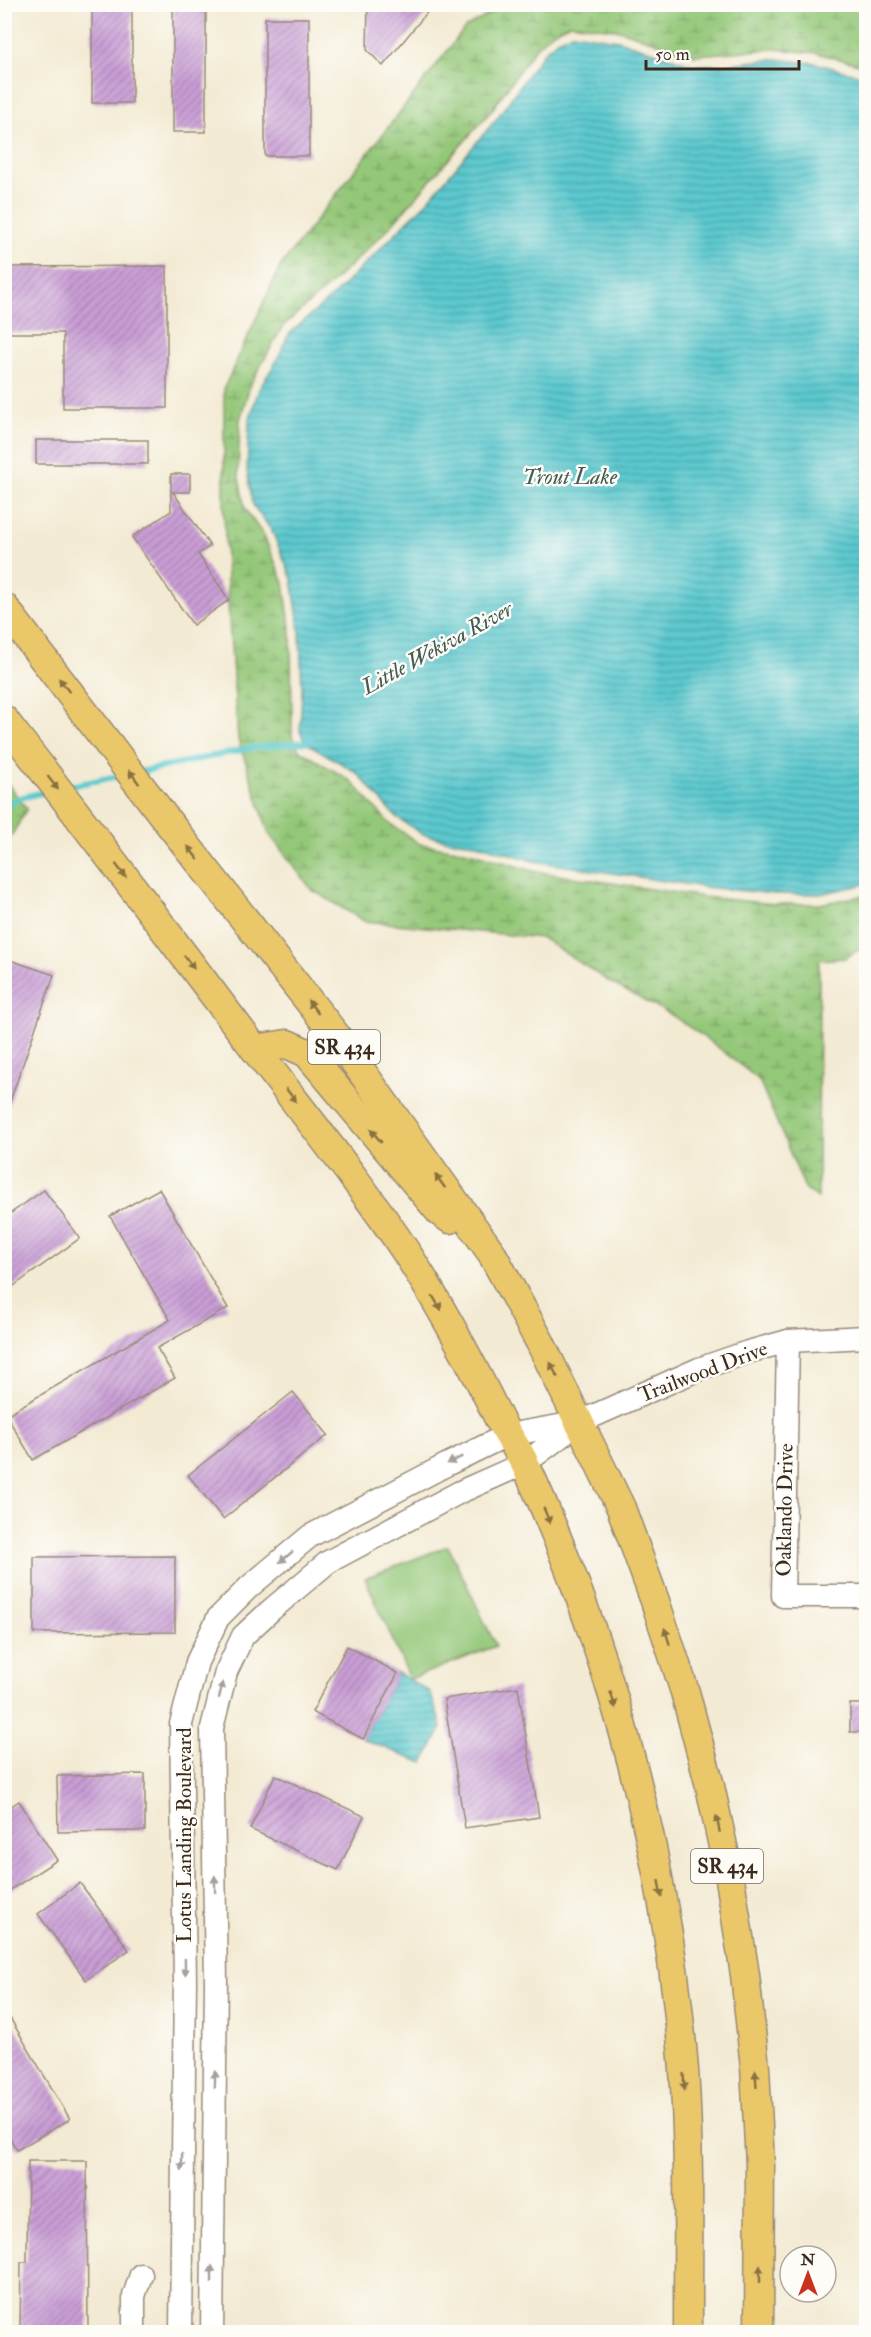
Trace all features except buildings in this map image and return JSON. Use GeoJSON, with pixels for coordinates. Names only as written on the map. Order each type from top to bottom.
{"type":"FeatureCollection","features":[{"type":"Feature","properties":{"kind":"main road","name":"SR 434"},"geometry":{"type":"LineString","coordinates":[[4,607],[168,822],[334,1033],[491,1252],[540,1342],[621,1508],[685,1692],[710,1786],[730,1879],[745,1975],[755,2067],[760,2165],[759,2332]]}},
{"type":"Feature","properties":{"kind":"main road"},"geometry":{"type":"LineString","coordinates":[[11,729],[334,1151],[406,1253],[454,1333],[507,1435],[525,1462],[555,1534],[616,1708],[641,1798],[660,1887],[684,2069],[688,2164],[688,2332]]}},
{"type":"Feature","properties":{"kind":"main road"},"geometry":{"type":"LineString","coordinates":[[255,1049],[287,1044],[307,1053],[440,1212],[491,1252]]}},
{"type":"Feature","properties":{"kind":"street","name":"Trailwood Drive"},"geometry":{"type":"LineString","coordinates":[[525,1462],[580,1422],[699,1369],[788,1341],[867,1337]]}},
{"type":"Feature","properties":{"kind":"street","name":"Oaklando Drive"},"geometry":{"type":"LineString","coordinates":[[788,1341],[783,1596],[867,1596]]}},
{"type":"Feature","properties":{"kind":"street","name":"Trailwood Drive"},"geometry":{"type":"LineString","coordinates":[[507,1435],[580,1422]]}},
{"type":"Feature","properties":{"kind":"street","name":"Lotus Landing Boulevard"},"geometry":{"type":"LineString","coordinates":[[181,2332],[185,1981],[181,1724],[197,1662],[218,1618],[249,1587],[310,1536],[507,1435]]}},
{"type":"Feature","properties":{"kind":"street","name":"Lotus Landing Boulevard"},"geometry":{"type":"LineString","coordinates":[[212,2332],[216,1981],[212,1728],[226,1672],[243,1636],[328,1562],[460,1492],[525,1462]]}},
{"type":"Feature","properties":{"kind":"street"},"geometry":{"type":"LineString","coordinates":[[134,2332],[134,2296],[141,2275]]}},
{"type":"Feature","properties":{"kind":"green space"},"geometry":{"type":"Polygon","coordinates":[[[505,5],[866,5],[866,66],[817,53],[774,49],[694,55],[620,30],[570,23],[553,32],[536,47],[491,111],[386,231],[283,326],[250,385],[240,420],[238,473],[245,509],[264,536],[284,583],[291,633],[292,736],[299,750],[351,781],[389,823],[420,844],[469,852],[533,871],[703,897],[775,904],[820,904],[866,895],[866,946],[845,958],[819,960],[818,1198],[805,1188],[759,1080],[715,1045],[670,1014],[613,984],[542,938],[364,921],[312,890],[269,834],[238,739],[224,514],[224,388],[280,267],[465,28],[505,5]]]}},
{"type":"Feature","properties":{"kind":"green space"},"geometry":{"type":"Polygon","coordinates":[[[5,780],[27,809],[5,847],[5,780]]]}},
{"type":"Feature","properties":{"kind":"green space"},"geometry":{"type":"Polygon","coordinates":[[[448,1546],[496,1646],[410,1679],[365,1578],[448,1546]]]}},
{"type":"Feature","properties":{"kind":"water","name":"Trout Lake"},"geometry":{"type":"Polygon","coordinates":[[[572,33],[618,40],[693,65],[721,65],[774,59],[815,63],[866,77],[866,884],[820,894],[775,894],[704,887],[534,861],[470,842],[446,840],[422,834],[395,816],[356,772],[305,742],[300,731],[302,692],[300,632],[292,579],[272,531],[253,505],[247,471],[249,421],[259,389],[276,362],[289,334],[336,293],[424,205],[498,117],[543,53],[558,40],[572,33]]]}},
{"type":"Feature","properties":{"kind":"water"},"geometry":{"type":"Polygon","coordinates":[[[398,1673],[430,1692],[442,1728],[423,1763],[363,1739],[398,1673]]]}},
{"type":"Feature","properties":{"kind":"waterway","name":"Little Wekiva River"},"geometry":{"type":"LineString","coordinates":[[139,772],[251,748],[305,742],[311,739]]}},
{"type":"Feature","properties":{"kind":"waterway","name":"Little Wekiva River"},"geometry":{"type":"LineString","coordinates":[[65,787],[123,775]]}},
{"type":"Feature","properties":{"kind":"waterway","name":"Little Wekiva River"},"geometry":{"type":"LineString","coordinates":[[4,805],[23,797],[50,791]]}}]}
